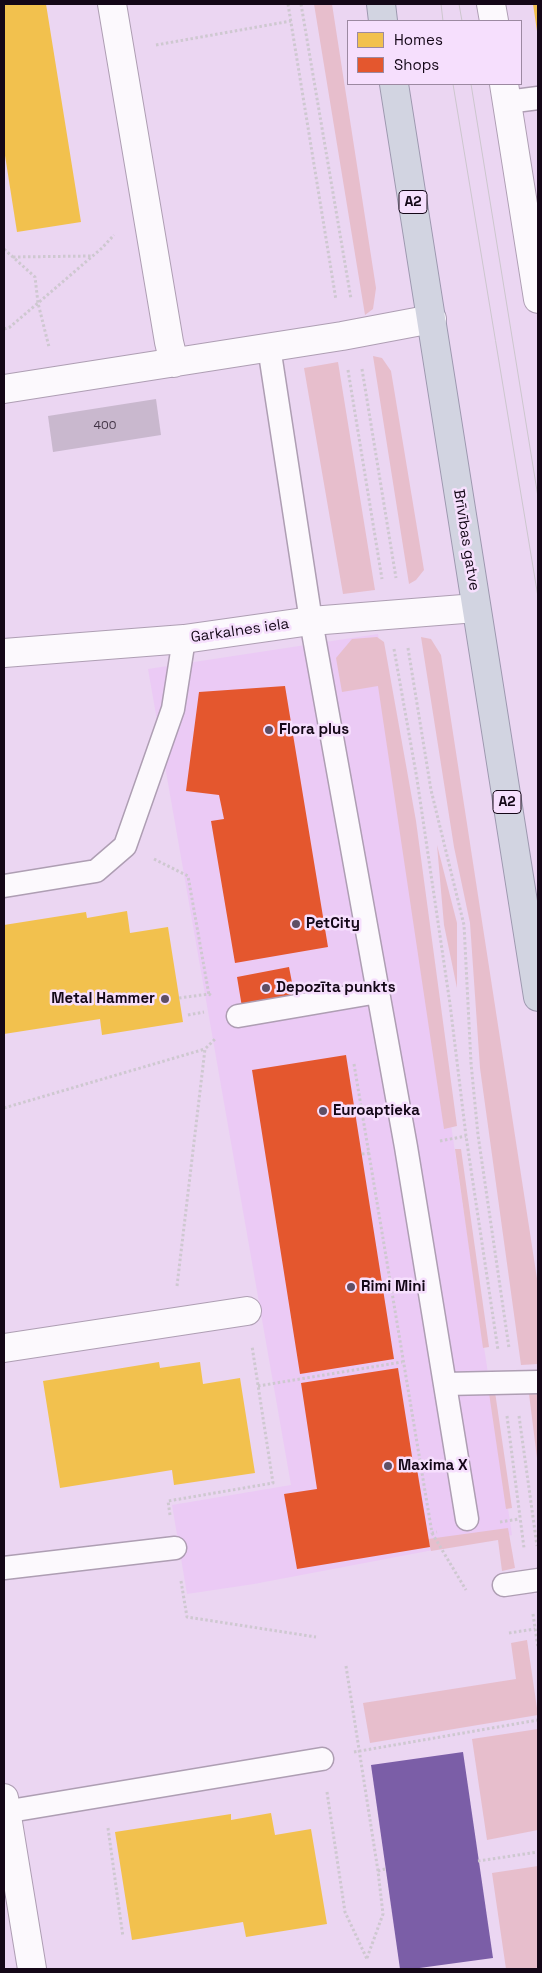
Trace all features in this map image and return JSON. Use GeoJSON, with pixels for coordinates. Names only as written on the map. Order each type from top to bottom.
{"type":"FeatureCollection","features":[{"type":"Feature","properties":{"kind":"highway"},"geometry":{"type":"LineString","coordinates":[[381,4],[384,20]]}},
{"type":"Feature","properties":{"kind":"highway","name":"Brīvības gatve"},"geometry":{"type":"LineString","coordinates":[[394,85],[538,997]]}},
{"type":"Feature","properties":{"kind":"street"},"geometry":{"type":"LineString","coordinates":[[112,4],[174,363]]}},
{"type":"Feature","properties":{"kind":"street"},"geometry":{"type":"LineString","coordinates":[[491,4],[494,20]]}},
{"type":"Feature","properties":{"kind":"street"},"geometry":{"type":"LineString","coordinates":[[505,93],[538,300]]}},
{"type":"Feature","properties":{"kind":"street"},"geometry":{"type":"LineString","coordinates":[[4,390],[432,320]]}},
{"type":"Feature","properties":{"kind":"street","name":"Garkalnes iela"},"geometry":{"type":"LineString","coordinates":[[4,652],[184,638],[311,621],[476,608]]}},
{"type":"Feature","properties":{"kind":"street"},"geometry":{"type":"LineString","coordinates":[[4,1348],[247,1311]]}},
{"type":"Feature","properties":{"kind":"street"},"geometry":{"type":"LineString","coordinates":[[5,1807],[32,1969]]}},
{"type":"Feature","properties":{"kind":"lane"},"geometry":{"type":"LineString","coordinates":[[505,93],[538,98]]}},
{"type":"Feature","properties":{"kind":"lane"},"geometry":{"type":"LineString","coordinates":[[268,347],[311,621],[378,992],[467,1519]]}},
{"type":"Feature","properties":{"kind":"lane"},"geometry":{"type":"LineString","coordinates":[[4,886],[96,871],[125,846],[173,709],[184,638]]}},
{"type":"Feature","properties":{"kind":"lane"},"geometry":{"type":"LineString","coordinates":[[238,1016],[378,992]]}},
{"type":"Feature","properties":{"kind":"lane"},"geometry":{"type":"LineString","coordinates":[[445,1384],[538,1382]]}},
{"type":"Feature","properties":{"kind":"lane"},"geometry":{"type":"LineString","coordinates":[[4,1568],[175,1548]]}},
{"type":"Feature","properties":{"kind":"lane"},"geometry":{"type":"LineString","coordinates":[[504,1585],[533,1581]]}},
{"type":"Feature","properties":{"kind":"lane"},"geometry":{"type":"LineString","coordinates":[[5,1807],[103,1796],[322,1759]]}},
{"type":"Feature","properties":{"kind":"path"},"geometry":{"type":"LineString","coordinates":[[288,4],[349,335],[395,614],[431,790],[464,924],[471,1063],[478,1135],[533,1581],[535,1629],[538,1648]]}},
{"type":"Feature","properties":{"kind":"path"},"geometry":{"type":"LineString","coordinates":[[301,4],[349,335],[395,614],[450,1004],[466,1136],[538,1554]]}},
{"type":"Feature","properties":{"kind":"path"},"geometry":{"type":"LineString","coordinates":[[120,52],[290,21]]}},
{"type":"Feature","properties":{"kind":"path"},"geometry":{"type":"LineString","coordinates":[[4,329],[10,327],[115,234]]}},
{"type":"Feature","properties":{"kind":"path"},"geometry":{"type":"LineString","coordinates":[[4,249],[35,276],[38,303],[57,382]]}},
{"type":"Feature","properties":{"kind":"path"},"geometry":{"type":"LineString","coordinates":[[13,257],[92,256]]}},
{"type":"Feature","properties":{"kind":"path"},"geometry":{"type":"LineString","coordinates":[[125,846],[188,876],[210,1002]]}},
{"type":"Feature","properties":{"kind":"path"},"geometry":{"type":"LineString","coordinates":[[188,1015],[212,1011]]}},
{"type":"Feature","properties":{"kind":"path"},"geometry":{"type":"LineString","coordinates":[[4,1108],[205,1049],[238,1016]]}},
{"type":"Feature","properties":{"kind":"path"},"geometry":{"type":"LineString","coordinates":[[173,1322],[205,1049]]}},
{"type":"Feature","properties":{"kind":"path"},"geometry":{"type":"LineString","coordinates":[[168,1501],[273,1483],[247,1311]]}},
{"type":"Feature","properties":{"kind":"path"},"geometry":{"type":"LineString","coordinates":[[258,1386],[440,1356]]}},
{"type":"Feature","properties":{"kind":"path"},"geometry":{"type":"LineString","coordinates":[[432,1533],[466,1590]]}},
{"type":"Feature","properties":{"kind":"path"},"geometry":{"type":"LineString","coordinates":[[175,1548],[187,1617],[316,1637]]}},
{"type":"Feature","properties":{"kind":"path"},"geometry":{"type":"LineString","coordinates":[[509,1633],[535,1629]]}},
{"type":"Feature","properties":{"kind":"path"},"geometry":{"type":"LineString","coordinates":[[346,1666],[360,1751],[378,1871],[383,1914],[367,1958],[345,1912],[322,1759],[360,1751],[538,1720]]}},
{"type":"Feature","properties":{"kind":"path"},"geometry":{"type":"LineString","coordinates":[[103,1796],[123,1937]]}},
{"type":"Feature","properties":{"kind":"path"},"geometry":{"type":"LineString","coordinates":[[478,1861],[538,1852]]}},
{"type":"Feature","properties":{"kind":"path"},"geometry":{"type":"LineString","coordinates":[[378,1871],[385,1869]]}},
{"type":"Feature","properties":{"kind":"shaded area"},"geometry":{"type":"Polygon","coordinates":[[[314,4],[332,4],[376,288],[373,309],[365,315],[314,4]]]}},
{"type":"Feature","properties":{"kind":"shaded area"},"geometry":{"type":"Polygon","coordinates":[[[373,356],[382,358],[391,371],[424,570],[416,580],[409,584],[373,356]]]}},
{"type":"Feature","properties":{"kind":"shaded area"},"geometry":{"type":"Polygon","coordinates":[[[338,362],[375,590],[343,594],[304,368],[338,362]]]}},
{"type":"Feature","properties":{"kind":"shaded area"},"geometry":{"type":"Polygon","coordinates":[[[378,634],[512,1535],[254,1584],[187,1594],[172,1505],[291,1485],[148,669],[378,634]]]}},
{"type":"Feature","properties":{"kind":"shaded area"},"geometry":{"type":"Polygon","coordinates":[[[377,637],[384,642],[416,821],[457,1126],[444,1129],[378,686],[342,692],[336,658],[352,639],[377,637]]]}},
{"type":"Feature","properties":{"kind":"shaded area"},"geometry":{"type":"Polygon","coordinates":[[[421,637],[431,639],[441,655],[538,1285],[538,1364],[521,1365],[480,1068],[470,923],[454,847],[421,637]]]}},
{"type":"Feature","properties":{"kind":"shaded area"},"geometry":{"type":"Polygon","coordinates":[[[437,845],[457,923],[457,988],[444,925],[437,845]]]}},
{"type":"Feature","properties":{"kind":"shaded area"},"geometry":{"type":"Polygon","coordinates":[[[455,1149],[461,1149],[489,1347],[483,1348],[455,1149]]]}},
{"type":"Feature","properties":{"kind":"shaded area"},"geometry":{"type":"Polygon","coordinates":[[[495,1392],[512,1508],[506,1509],[489,1393],[495,1392]]]}},
{"type":"Feature","properties":{"kind":"shaded area"},"geometry":{"type":"Polygon","coordinates":[[[529,1394],[538,1394],[538,1466],[529,1394]]]}},
{"type":"Feature","properties":{"kind":"shaded area"},"geometry":{"type":"Polygon","coordinates":[[[508,1528],[515,1568],[502,1571],[498,1540],[431,1551],[428,1539],[508,1528]]]}},
{"type":"Feature","properties":{"kind":"shaded area"},"geometry":{"type":"Polygon","coordinates":[[[527,1640],[538,1715],[370,1743],[363,1703],[516,1679],[511,1643],[527,1640]]]}},
{"type":"Feature","properties":{"kind":"shaded area"},"geometry":{"type":"Polygon","coordinates":[[[538,1729],[538,1830],[487,1840],[472,1739],[538,1729]]]}},
{"type":"Feature","properties":{"kind":"shaded area"},"geometry":{"type":"Polygon","coordinates":[[[538,1866],[538,1969],[506,1969],[492,1873],[538,1866]]]}},
{"type":"Feature","properties":{"kind":"building: Homes"},"geometry":{"type":"Polygon","coordinates":[[[4,4],[46,4],[81,222],[17,232],[4,149],[4,4]]]}},
{"type":"Feature","properties":{"kind":"building: Homes"},"geometry":{"type":"Polygon","coordinates":[[[533,4],[538,4],[538,31],[537,31],[533,4]]]}},
{"type":"Feature","properties":{"kind":"building: Homes"},"geometry":{"type":"Polygon","coordinates":[[[127,911],[130,933],[168,927],[183,1022],[102,1035],[100,1019],[4,1034],[4,925],[86,912],[87,918],[127,911]]]}},
{"type":"Feature","properties":{"kind":"building: Homes"},"geometry":{"type":"Polygon","coordinates":[[[159,1362],[160,1368],[200,1362],[203,1384],[240,1378],[255,1473],[174,1485],[172,1470],[60,1488],[43,1381],[159,1362]]]}},
{"type":"Feature","properties":{"kind":"building: Homes"},"geometry":{"type":"Polygon","coordinates":[[[271,1813],[275,1835],[311,1829],[327,1924],[246,1937],[243,1922],[132,1940],[115,1832],[231,1814],[231,1820],[271,1813]]]}},
{"type":"Feature","properties":{"kind":"building: Shops"},"geometry":{"type":"Polygon","coordinates":[[[285,686],[328,947],[235,963],[211,821],[224,819],[219,795],[186,791],[199,692],[285,686]]]}},
{"type":"Feature","properties":{"kind":"building: Shops","name":"Depozīta punkts"},"geometry":{"type":"Polygon","coordinates":[[[289,967],[295,998],[242,1007],[237,977],[289,967]]]}},
{"type":"Feature","properties":{"kind":"building: Shops"},"geometry":{"type":"Polygon","coordinates":[[[346,1055],[394,1359],[300,1374],[252,1070],[346,1055]]]}},
{"type":"Feature","properties":{"kind":"building: Shops"},"geometry":{"type":"Polygon","coordinates":[[[398,1368],[414,1469],[417,1469],[430,1547],[297,1569],[284,1494],[317,1489],[301,1383],[398,1368]]]}},
{"type":"Feature","properties":{"kind":"building: Offices"},"geometry":{"type":"Polygon","coordinates":[[[463,1752],[493,1958],[400,1969],[371,1765],[463,1752]]]}},
{"type":"Feature","properties":{"kind":"building: Other"},"geometry":{"type":"Polygon","coordinates":[[[156,399],[161,435],[53,452],[48,416],[156,399]]]}},
{"type":"Feature","properties":{"kind":"tram line"},"geometry":{"type":"LineString","coordinates":[[441,4],[443,20]]}},
{"type":"Feature","properties":{"kind":"tram line"},"geometry":{"type":"LineString","coordinates":[[459,4],[462,20]]}},
{"type":"Feature","properties":{"kind":"tram line"},"geometry":{"type":"LineString","coordinates":[[453,85],[538,597]]}},
{"type":"Feature","properties":{"kind":"tram line"},"geometry":{"type":"LineString","coordinates":[[471,85],[538,497]]}},
{"type":"Feature","properties":{"kind":"place","name":"Flora plus"},"geometry":{"type":"Point","coordinates":[269,730]}},
{"type":"Feature","properties":{"kind":"place","name":"PetCity"},"geometry":{"type":"Point","coordinates":[296,924]}},
{"type":"Feature","properties":{"kind":"place","name":"Depozīta punkts"},"geometry":{"type":"Point","coordinates":[266,988]}},
{"type":"Feature","properties":{"kind":"place","name":"Metal Hammer"},"geometry":{"type":"Point","coordinates":[165,999]}},
{"type":"Feature","properties":{"kind":"place","name":"Euroaptieka"},"geometry":{"type":"Point","coordinates":[323,1111]}},
{"type":"Feature","properties":{"kind":"place","name":"Rimi Mini"},"geometry":{"type":"Point","coordinates":[351,1287]}},
{"type":"Feature","properties":{"kind":"place","name":"Maxima X"},"geometry":{"type":"Point","coordinates":[388,1466]}}]}
